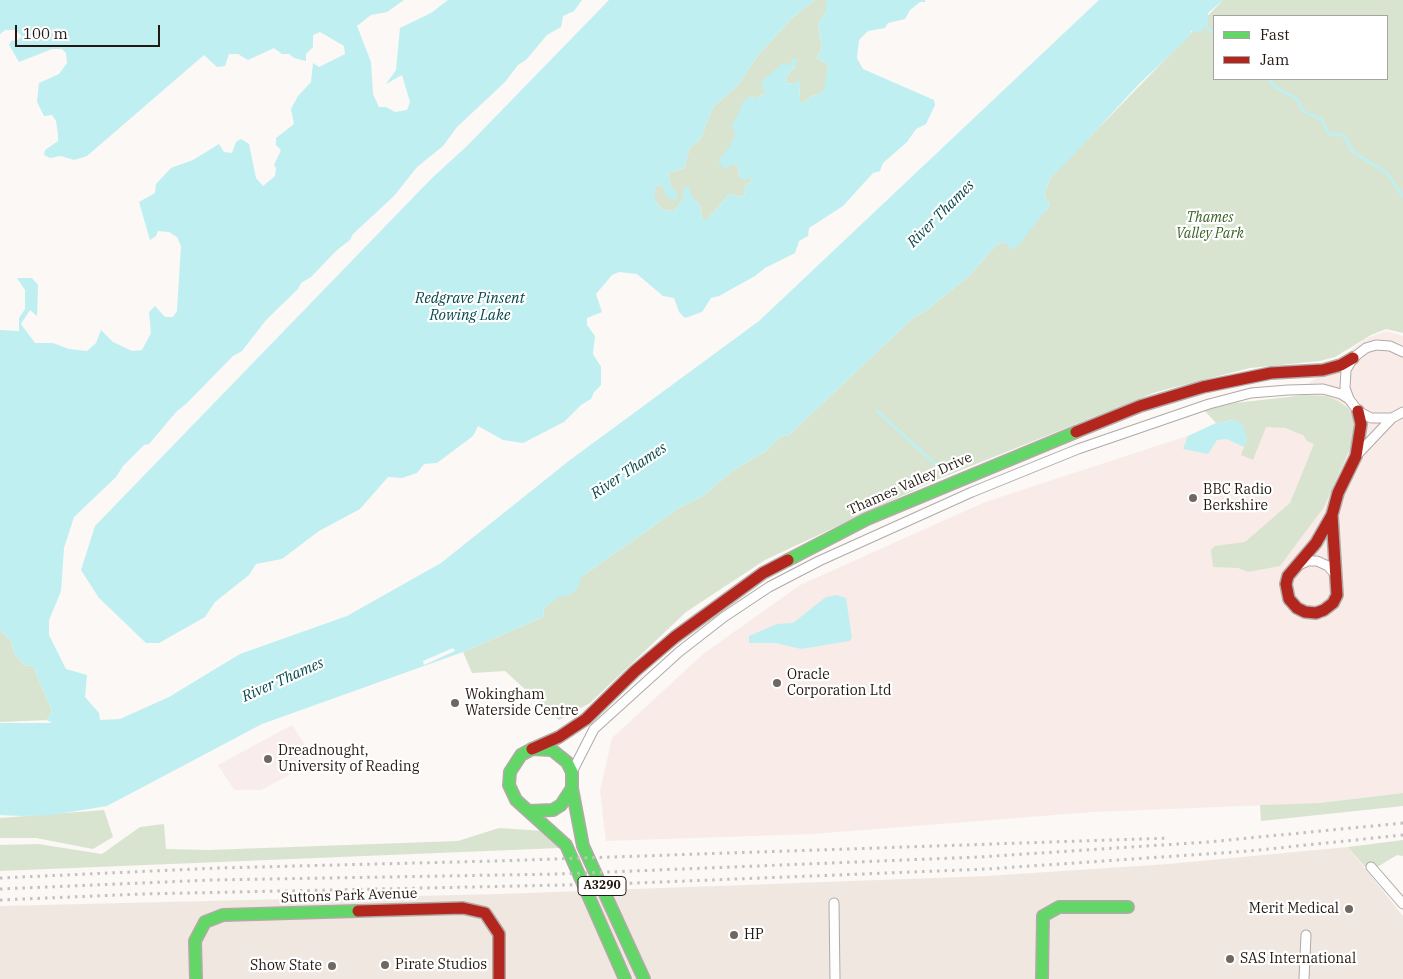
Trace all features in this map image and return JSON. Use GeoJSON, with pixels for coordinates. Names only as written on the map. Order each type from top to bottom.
{"type":"FeatureCollection","features":[{"type":"Feature","properties":{"kind":"street"},"geometry":{"type":"LineString","coordinates":[[1348,399],[1345,388],[1346,370],[1353,358],[1366,348],[1376,345],[1390,346],[1403,352]]}},
{"type":"Feature","properties":{"kind":"street","name":"Thames Valley Drive"},"geometry":{"type":"LineString","coordinates":[[532,749],[559,737],[586,719],[635,671],[675,637],[764,573],[867,519],[966,476],[1140,406],[1203,387],[1271,372],[1323,370],[1341,365],[1353,358]]}},
{"type":"Feature","properties":{"kind":"street"},"geometry":{"type":"LineString","coordinates":[[572,772],[560,754],[544,748],[532,749],[515,761],[509,778],[513,796],[530,810],[539,812],[553,810],[565,801],[572,788],[572,772],[594,729],[679,652],[724,617],[769,587],[819,561],[972,492],[1078,449],[1209,404],[1252,393],[1323,389],[1341,394],[1358,411],[1371,418],[1392,418]]}},
{"type":"Feature","properties":{"kind":"street"},"geometry":{"type":"LineString","coordinates":[[1332,516],[1334,573],[1338,586],[1333,603],[1316,613],[1305,612],[1290,602],[1286,593],[1288,576],[1316,543],[1332,516],[1338,493],[1356,456],[1361,424],[1358,411]]}},
{"type":"Feature","properties":{"kind":"street"},"geometry":{"type":"LineString","coordinates":[[1356,456],[1392,418],[1403,413]]}},
{"type":"Feature","properties":{"kind":"street"},"geometry":{"type":"LineString","coordinates":[[1297,566],[1308,561],[1317,561],[1328,566],[1334,573]]}},
{"type":"Feature","properties":{"kind":"street","name":"A3290"},"geometry":{"type":"LineString","coordinates":[[572,788],[584,846],[644,979]]}},
{"type":"Feature","properties":{"kind":"street","name":"A3290"},"geometry":{"type":"LineString","coordinates":[[530,810],[566,845],[625,979]]}},
{"type":"Feature","properties":{"kind":"street"},"geometry":{"type":"LineString","coordinates":[[1371,867],[1403,904]]}},
{"type":"Feature","properties":{"kind":"street"},"geometry":{"type":"LineString","coordinates":[[834,903],[836,979]]}},
{"type":"Feature","properties":{"kind":"street"},"geometry":{"type":"LineString","coordinates":[[1042,979],[1043,916],[1059,907],[1128,907]]}},
{"type":"Feature","properties":{"kind":"street","name":"Suttons Park Avenue"},"geometry":{"type":"LineString","coordinates":[[196,979],[195,941],[204,922],[223,915],[463,908],[485,913],[499,934],[500,979]]}},
{"type":"Feature","properties":{"kind":"street"},"geometry":{"type":"LineString","coordinates":[[1304,979],[1306,936]]}},
{"type":"Feature","properties":{"kind":"shaded area"},"geometry":{"type":"Polygon","coordinates":[[[1386,331],[1403,336],[1403,793],[1319,803],[1094,812],[812,834],[606,841],[600,791],[612,738],[703,654],[800,585],[985,502],[1282,405],[1365,339],[1386,331]]]}},
{"type":"Feature","properties":{"kind":"shaded area","name":"Dreadnought, University of Reading"},"geometry":{"type":"Polygon","coordinates":[[[292,725],[310,752],[293,773],[261,790],[234,790],[218,765],[292,725]]]}},
{"type":"Feature","properties":{"kind":"shaded area"},"geometry":{"type":"Polygon","coordinates":[[[1348,847],[1403,916],[1403,979],[0,979],[0,906],[500,894],[987,876],[1168,864],[1348,847]]]}},
{"type":"Feature","properties":{"kind":"green space"},"geometry":{"type":"Polygon","coordinates":[[[815,0],[826,0],[826,12],[818,24],[822,47],[817,58],[828,65],[825,89],[805,102],[800,102],[799,80],[794,84],[787,83],[786,76],[795,67],[790,65],[765,93],[756,98],[748,97],[736,137],[733,164],[738,166],[739,177],[750,176],[752,182],[746,184],[744,195],[739,197],[729,194],[708,219],[702,219],[700,205],[693,199],[687,187],[683,190],[683,199],[674,211],[662,210],[655,200],[655,187],[659,185],[664,188],[671,186],[668,173],[684,168],[690,147],[700,140],[713,107],[737,86],[759,54],[793,17],[815,0]]]}},
{"type":"Feature","properties":{"kind":"green space","name":"Thames Valley Park"},"geometry":{"type":"Polygon","coordinates":[[[1223,0],[1403,0],[1403,333],[1386,329],[1371,335],[1335,357],[1320,361],[1250,368],[1156,392],[936,480],[765,560],[686,612],[590,703],[559,720],[505,671],[472,673],[463,652],[543,617],[544,608],[581,577],[679,508],[703,496],[732,471],[766,451],[780,437],[789,435],[915,316],[923,313],[969,276],[996,245],[1004,242],[1008,244],[1046,210],[1050,205],[1044,194],[1051,177],[1223,0]]]}},
{"type":"Feature","properties":{"kind":"green space"},"geometry":{"type":"Polygon","coordinates":[[[1305,395],[1327,396],[1338,401],[1348,408],[1358,423],[1357,433],[1324,507],[1280,566],[1248,572],[1238,568],[1213,567],[1211,550],[1215,546],[1245,542],[1290,503],[1314,444],[1307,441],[1303,435],[1285,428],[1266,427],[1253,460],[1241,455],[1247,439],[1233,420],[1216,423],[1204,410],[1235,403],[1305,395]]]}},
{"type":"Feature","properties":{"kind":"green space"},"geometry":{"type":"Polygon","coordinates":[[[0,630],[11,641],[14,653],[24,665],[33,666],[52,711],[47,720],[0,722],[0,630]]]}},
{"type":"Feature","properties":{"kind":"green space"},"geometry":{"type":"Polygon","coordinates":[[[1403,793],[1403,806],[1261,821],[1260,805],[1319,803],[1403,793]]]}},
{"type":"Feature","properties":{"kind":"green space"},"geometry":{"type":"Polygon","coordinates":[[[104,810],[113,837],[93,849],[36,838],[0,838],[0,818],[104,810]]]}},
{"type":"Feature","properties":{"kind":"green space"},"geometry":{"type":"Polygon","coordinates":[[[164,824],[166,849],[209,850],[458,841],[499,828],[544,831],[559,848],[0,871],[0,845],[38,844],[102,854],[140,827],[164,824]]]}},
{"type":"Feature","properties":{"kind":"green space"},"geometry":{"type":"Polygon","coordinates":[[[1403,840],[1403,856],[1397,855],[1377,867],[1365,867],[1348,847],[1403,840]]]}},
{"type":"Feature","properties":{"kind":"water","name":"River Thames"},"geometry":{"type":"Polygon","coordinates":[[[0,0],[404,0],[387,12],[371,15],[357,26],[371,62],[373,94],[379,107],[386,107],[395,112],[407,110],[410,102],[402,75],[386,84],[396,70],[400,28],[431,13],[448,0],[582,0],[574,11],[563,16],[561,27],[547,35],[526,60],[518,65],[505,82],[457,127],[443,146],[417,167],[394,196],[311,277],[301,283],[298,289],[266,320],[242,351],[233,356],[177,411],[149,444],[144,445],[123,466],[116,477],[74,517],[64,548],[61,591],[49,620],[49,635],[66,669],[87,675],[85,697],[99,713],[100,720],[120,719],[169,697],[240,654],[347,616],[441,563],[570,460],[759,321],[1099,0],[1223,0],[1208,13],[1208,24],[1200,32],[1191,31],[1190,36],[1139,84],[1051,177],[1044,194],[1050,205],[1018,246],[1012,250],[1004,242],[996,245],[969,276],[923,313],[915,316],[789,435],[780,437],[766,451],[732,471],[703,496],[679,508],[581,577],[579,586],[570,595],[559,597],[544,608],[543,617],[463,652],[262,724],[107,806],[52,815],[23,816],[0,815],[0,723],[52,723],[47,720],[52,711],[33,666],[24,665],[14,653],[11,641],[0,630],[0,330],[19,331],[19,318],[25,309],[25,290],[17,278],[32,278],[38,285],[37,316],[30,310],[21,324],[35,343],[53,343],[69,349],[87,351],[96,343],[101,330],[113,342],[132,351],[142,350],[151,333],[149,312],[155,306],[165,317],[173,317],[177,311],[181,246],[177,237],[169,232],[158,231],[156,236],[150,240],[139,202],[155,193],[156,184],[171,168],[193,160],[219,144],[224,152],[232,153],[236,142],[241,139],[249,144],[256,178],[263,186],[275,176],[276,168],[274,165],[281,150],[276,145],[276,138],[294,124],[291,109],[298,96],[311,82],[313,63],[319,67],[345,54],[344,46],[320,32],[313,35],[313,47],[306,54],[306,61],[294,58],[289,54],[282,54],[274,48],[248,60],[238,54],[229,54],[225,66],[217,67],[204,55],[87,156],[74,160],[61,156],[50,158],[44,155],[45,150],[58,141],[58,134],[56,121],[52,115],[44,116],[37,102],[39,83],[59,74],[67,63],[66,53],[62,49],[52,49],[19,62],[9,45],[11,41],[18,40],[22,36],[15,30],[5,30],[0,34],[0,0]]]}},
{"type":"Feature","properties":{"kind":"water","name":"Redgrave Pinsent Rowing Lake"},"geometry":{"type":"Polygon","coordinates":[[[609,0],[815,0],[793,17],[759,54],[737,86],[713,107],[700,140],[690,147],[684,168],[668,173],[671,186],[677,192],[677,199],[672,200],[665,195],[664,188],[659,185],[655,187],[655,200],[662,210],[674,211],[683,199],[683,190],[688,186],[693,199],[700,205],[702,219],[708,219],[729,194],[739,197],[744,195],[746,184],[752,182],[750,177],[744,180],[739,177],[738,166],[733,164],[725,169],[718,162],[730,146],[732,139],[736,137],[732,126],[744,101],[748,97],[756,98],[765,93],[761,82],[783,63],[790,65],[792,59],[797,58],[795,67],[786,76],[787,83],[794,84],[799,79],[800,102],[805,102],[824,89],[828,65],[817,58],[822,47],[818,24],[826,12],[826,0],[925,0],[925,2],[920,2],[910,10],[905,19],[888,23],[885,28],[868,31],[859,40],[857,58],[863,69],[934,100],[935,105],[926,124],[916,129],[907,142],[883,163],[880,171],[873,173],[843,206],[809,228],[808,236],[799,241],[795,253],[765,268],[755,276],[719,296],[711,298],[702,312],[685,318],[679,312],[674,298],[663,296],[637,274],[619,272],[612,275],[596,294],[602,312],[587,318],[587,325],[595,336],[593,354],[601,367],[601,385],[594,392],[591,399],[581,405],[564,422],[523,443],[503,440],[478,426],[473,436],[437,463],[424,464],[417,473],[402,478],[388,477],[360,509],[319,531],[282,559],[256,564],[249,575],[215,602],[205,617],[159,643],[146,643],[99,598],[81,570],[95,526],[432,178],[467,146],[609,0]]]}},
{"type":"Feature","properties":{"kind":"water"},"geometry":{"type":"Polygon","coordinates":[[[1233,420],[1243,424],[1247,439],[1244,447],[1227,439],[1217,440],[1208,454],[1183,449],[1188,436],[1216,423],[1233,420]]]}},
{"type":"Feature","properties":{"kind":"water"},"geometry":{"type":"Polygon","coordinates":[[[837,595],[846,598],[852,638],[849,641],[801,649],[776,643],[749,643],[749,636],[777,624],[793,623],[826,597],[837,595]]]}},
{"type":"Feature","properties":{"kind":"pier"},"geometry":{"type":"Polygon","coordinates":[[[453,648],[455,651],[424,665],[423,661],[453,648]]]}},
{"type":"Feature","properties":{"kind":"waterway"},"geometry":{"type":"LineString","coordinates":[[1204,24],[1213,33]]}},
{"type":"Feature","properties":{"kind":"waterway"},"geometry":{"type":"LineString","coordinates":[[1270,80],[1276,88],[1297,99],[1303,111],[1321,119],[1329,134],[1344,135],[1353,152],[1387,173],[1403,197]]}},
{"type":"Feature","properties":{"kind":"waterway"},"geometry":{"type":"LineString","coordinates":[[876,410],[943,471]]}},
{"type":"Feature","properties":{"kind":"railway"},"geometry":{"type":"LineString","coordinates":[[0,889],[212,880],[559,874],[979,857],[1208,842],[1403,823]]}},
{"type":"Feature","properties":{"kind":"railway"},"geometry":{"type":"LineString","coordinates":[[0,900],[141,894],[611,884],[987,869],[1249,851],[1403,835]]}},
{"type":"Feature","properties":{"kind":"railway"},"geometry":{"type":"LineString","coordinates":[[0,878],[218,868],[495,861],[1169,838]]}},
{"type":"Feature","properties":{"kind":"traffic: fast"},"geometry":{"type":"LineString","coordinates":[[788,560],[867,519],[1076,432]]}},
{"type":"Feature","properties":{"kind":"traffic: fast"},"geometry":{"type":"LineString","coordinates":[[529,811],[553,810],[561,805],[572,788],[572,772],[567,762],[552,750],[532,749],[521,755],[510,772],[509,785],[516,800],[566,845],[625,979]]}},
{"type":"Feature","properties":{"kind":"traffic: fast"},"geometry":{"type":"LineString","coordinates":[[572,788],[583,846],[644,979]]}},
{"type":"Feature","properties":{"kind":"traffic: fast"},"geometry":{"type":"LineString","coordinates":[[1042,979],[1043,916],[1059,907],[1128,907]]}},
{"type":"Feature","properties":{"kind":"traffic: fast"},"geometry":{"type":"LineString","coordinates":[[196,979],[195,941],[205,922],[223,915],[358,911]]}},
{"type":"Feature","properties":{"kind":"traffic: jam"},"geometry":{"type":"LineString","coordinates":[[1076,432],[1140,406],[1203,387],[1271,373],[1323,370],[1341,365],[1353,358]]}},
{"type":"Feature","properties":{"kind":"traffic: jam"},"geometry":{"type":"LineString","coordinates":[[1332,515],[1337,595],[1333,603],[1324,610],[1316,613],[1305,612],[1297,608],[1289,599],[1286,584],[1288,576],[1316,543],[1332,515],[1338,493],[1356,456],[1361,424],[1358,411]]}},
{"type":"Feature","properties":{"kind":"traffic: jam"},"geometry":{"type":"LineString","coordinates":[[532,749],[559,737],[586,719],[635,671],[675,637],[763,573],[788,560]]}},
{"type":"Feature","properties":{"kind":"traffic: jam"},"geometry":{"type":"LineString","coordinates":[[358,911],[463,908],[485,913],[499,934],[499,979]]}},
{"type":"Feature","properties":{"kind":"place","name":"BBC Radio Berkshire"},"geometry":{"type":"Point","coordinates":[1193,498]}},
{"type":"Feature","properties":{"kind":"place","name":"Oracle Corporation Ltd"},"geometry":{"type":"Point","coordinates":[777,683]}},
{"type":"Feature","properties":{"kind":"place","name":"Wokingham Waterside Centre"},"geometry":{"type":"Point","coordinates":[455,703]}},
{"type":"Feature","properties":{"kind":"place","name":"Dreadnought, University of Reading"},"geometry":{"type":"Point","coordinates":[268,759]}},
{"type":"Feature","properties":{"kind":"place","name":"Merit Medical"},"geometry":{"type":"Point","coordinates":[1349,909]}},
{"type":"Feature","properties":{"kind":"place","name":"HP"},"geometry":{"type":"Point","coordinates":[734,935]}},
{"type":"Feature","properties":{"kind":"place","name":"SAS International"},"geometry":{"type":"Point","coordinates":[1230,959]}},
{"type":"Feature","properties":{"kind":"place","name":"Pirate Studios"},"geometry":{"type":"Point","coordinates":[385,965]}},
{"type":"Feature","properties":{"kind":"place","name":"Show State"},"geometry":{"type":"Point","coordinates":[332,966]}}]}
